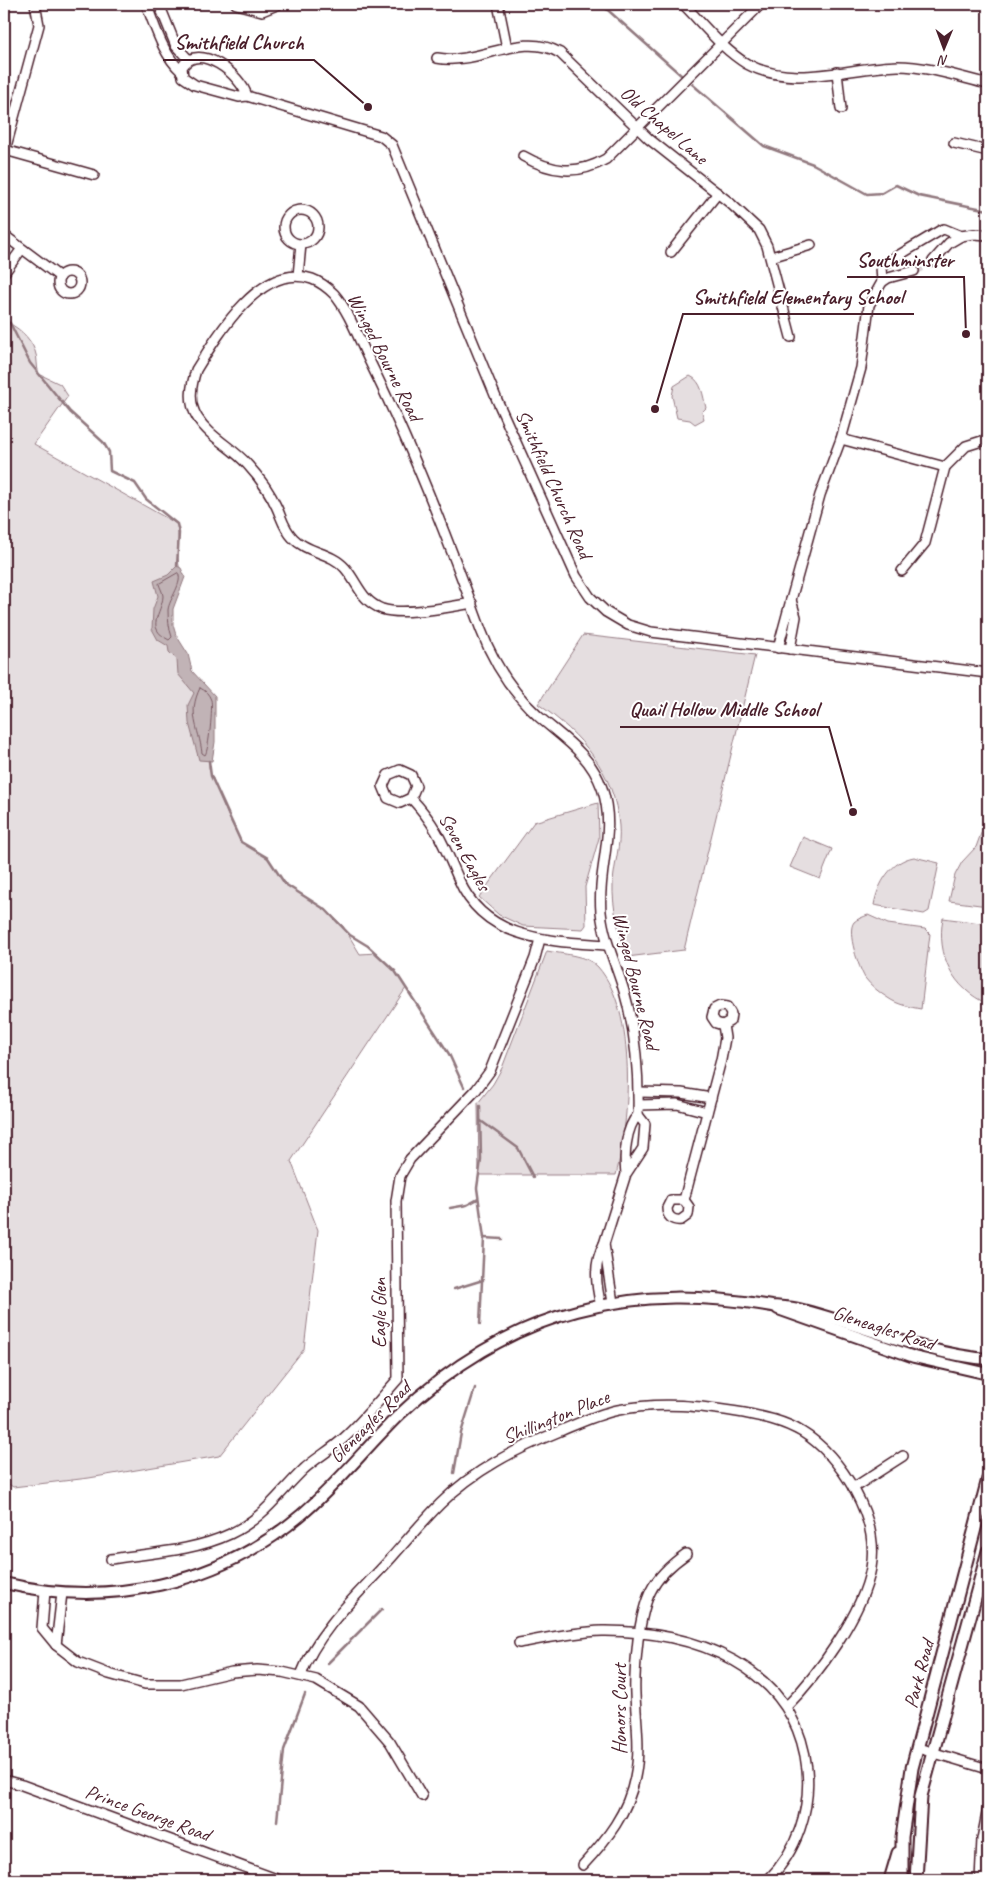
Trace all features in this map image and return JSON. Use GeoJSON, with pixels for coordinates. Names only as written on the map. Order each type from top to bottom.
{"type":"FeatureCollection","features":[{"type":"Feature","properties":{"kind":"main road","name":"Park Road"},"geometry":{"type":"LineString","coordinates":[[902,1880],[902,1837],[908,1790],[988,1479]]}},
{"type":"Feature","properties":{"kind":"main road","name":"Park Road"},"geometry":{"type":"LineString","coordinates":[[916,1880],[921,1796],[988,1552]]}},
{"type":"Feature","properties":{"kind":"main road"},"geometry":{"type":"LineString","coordinates":[[890,1880],[902,1837]]}},
{"type":"Feature","properties":{"kind":"street"},"geometry":{"type":"LineString","coordinates":[[35,4],[39,25],[4,152],[94,175]]}},
{"type":"Feature","properties":{"kind":"street","name":"Smithfield Church Road"},"geometry":{"type":"LineString","coordinates":[[146,4],[164,49],[186,81],[239,96],[246,96],[381,136],[392,145],[497,400],[573,569],[590,598],[615,618],[642,630],[988,673]]}},
{"type":"Feature","properties":{"kind":"street"},"geometry":{"type":"LineString","coordinates":[[159,4],[176,46],[188,59]]}},
{"type":"Feature","properties":{"kind":"street"},"geometry":{"type":"LineString","coordinates":[[236,4],[262,11],[279,4]]}},
{"type":"Feature","properties":{"kind":"street"},"geometry":{"type":"LineString","coordinates":[[498,4],[507,48]]}},
{"type":"Feature","properties":{"kind":"street"},"geometry":{"type":"LineString","coordinates":[[683,4],[723,44],[748,64],[774,74],[796,76],[898,66],[915,67],[988,84]]}},
{"type":"Feature","properties":{"kind":"street"},"geometry":{"type":"LineString","coordinates":[[523,156],[551,169],[578,170],[606,159],[761,4]]}},
{"type":"Feature","properties":{"kind":"street","name":"Old Chapel Lane"},"geometry":{"type":"LineString","coordinates":[[437,58],[457,60],[507,48],[536,44],[560,53],[638,129],[752,221],[760,230],[771,257],[791,337]]}},
{"type":"Feature","properties":{"kind":"street"},"geometry":{"type":"LineString","coordinates":[[188,59],[202,58],[223,66],[245,91],[246,96]]}},
{"type":"Feature","properties":{"kind":"street"},"geometry":{"type":"LineString","coordinates":[[181,72],[188,59]]}},
{"type":"Feature","properties":{"kind":"street"},"geometry":{"type":"LineString","coordinates":[[837,72],[841,109]]}},
{"type":"Feature","properties":{"kind":"street"},"geometry":{"type":"LineString","coordinates":[[954,143],[988,151]]}},
{"type":"Feature","properties":{"kind":"street"},"geometry":{"type":"LineString","coordinates":[[671,252],[718,193]]}},
{"type":"Feature","properties":{"kind":"street"},"geometry":{"type":"LineString","coordinates":[[882,282],[881,266],[941,230],[944,229],[961,236]]}},
{"type":"Feature","properties":{"kind":"street"},"geometry":{"type":"LineString","coordinates":[[933,261],[948,244],[961,236],[974,234],[988,235]]}},
{"type":"Feature","properties":{"kind":"street"},"geometry":{"type":"LineString","coordinates":[[4,235],[21,250],[60,277]]}},
{"type":"Feature","properties":{"kind":"street"},"geometry":{"type":"LineString","coordinates":[[301,244],[298,276],[280,278],[264,285],[217,338],[196,370],[191,398],[197,417],[210,433],[235,452],[258,477],[276,507],[285,528],[295,540],[303,546],[339,562],[357,589],[374,605],[388,611],[403,612],[472,603]]}},
{"type":"Feature","properties":{"kind":"street"},"geometry":{"type":"LineString","coordinates":[[771,257],[811,245]]}},
{"type":"Feature","properties":{"kind":"street"},"geometry":{"type":"LineString","coordinates":[[4,272],[21,250]]}},
{"type":"Feature","properties":{"kind":"street"},"geometry":{"type":"LineString","coordinates":[[778,648],[820,496],[841,439],[862,368],[869,306],[882,282],[888,278],[914,271]]}},
{"type":"Feature","properties":{"kind":"street","name":"Winged Bourne Road"},"geometry":{"type":"LineString","coordinates":[[298,276],[318,282],[337,299],[380,382],[414,457],[488,647],[511,686],[537,715],[573,744],[591,765],[599,779],[606,802],[609,829],[600,895],[603,928],[631,1017],[637,1050],[638,1115],[645,1124],[643,1148],[626,1174],[597,1261],[601,1306]]}},
{"type":"Feature","properties":{"kind":"street"},"geometry":{"type":"LineString","coordinates":[[841,439],[945,467]]}},
{"type":"Feature","properties":{"kind":"street"},"geometry":{"type":"LineString","coordinates":[[902,570],[925,543],[945,467],[966,446],[988,439]]}},
{"type":"Feature","properties":{"kind":"street"},"geometry":{"type":"LineString","coordinates":[[790,649],[796,617],[791,600]]}},
{"type":"Feature","properties":{"kind":"street","name":"Seven Eagles"},"geometry":{"type":"LineString","coordinates":[[411,798],[438,833],[450,854],[459,881],[476,908],[498,926],[540,939],[607,944]]}},
{"type":"Feature","properties":{"kind":"street","name":"Eagle Glen"},"geometry":{"type":"LineString","coordinates":[[111,1559],[168,1551],[206,1542],[229,1534],[250,1523],[276,1501],[304,1469],[344,1438],[398,1379],[396,1201],[400,1176],[410,1159],[476,1090],[490,1071],[535,958],[540,939]]}},
{"type":"Feature","properties":{"kind":"street"},"geometry":{"type":"LineString","coordinates":[[684,1200],[712,1098],[725,1038],[723,1025]]}},
{"type":"Feature","properties":{"kind":"street"},"geometry":{"type":"LineString","coordinates":[[639,1092],[682,1093],[712,1098]]}},
{"type":"Feature","properties":{"kind":"street"},"geometry":{"type":"LineString","coordinates":[[638,1105],[677,1104],[708,1112]]}},
{"type":"Feature","properties":{"kind":"street","name":"Winged Bourne Road"},"geometry":{"type":"LineString","coordinates":[[626,1174],[624,1160],[632,1121],[638,1115]]}},
{"type":"Feature","properties":{"kind":"street","name":"Winged Bourne Road"},"geometry":{"type":"LineString","coordinates":[[604,1244],[613,1303]]}},
{"type":"Feature","properties":{"kind":"street","name":"Gleneagles Road"},"geometry":{"type":"LineString","coordinates":[[4,1583],[62,1593],[108,1593],[162,1584],[190,1577],[252,1550],[301,1516],[402,1413],[444,1376],[490,1347],[524,1330],[557,1316],[613,1303],[651,1297],[697,1296],[797,1308],[912,1344],[988,1359]]}},
{"type":"Feature","properties":{"kind":"street","name":"Gleneagles Road"},"geometry":{"type":"LineString","coordinates":[[773,1306],[793,1316],[914,1357],[988,1374]]}},
{"type":"Feature","properties":{"kind":"street","name":"Shillington Place"},"geometry":{"type":"LineString","coordinates":[[301,1675],[319,1638],[450,1495],[484,1469],[506,1455],[586,1420],[619,1410],[658,1404],[706,1406],[772,1418],[793,1426],[816,1441],[836,1463],[853,1488],[868,1519],[872,1557],[868,1584],[853,1615],[813,1678],[786,1707]]}},
{"type":"Feature","properties":{"kind":"street"},"geometry":{"type":"LineString","coordinates":[[853,1488],[903,1456]]}},
{"type":"Feature","properties":{"kind":"street","name":"Honors Court"},"geometry":{"type":"LineString","coordinates":[[583,1865],[604,1843],[622,1816],[635,1779],[639,1746],[634,1678],[644,1603],[652,1587],[664,1571],[686,1554]]}},
{"type":"Feature","properties":{"kind":"street"},"geometry":{"type":"LineString","coordinates":[[45,1591],[42,1628],[56,1645],[78,1662],[109,1674],[145,1684],[181,1684],[244,1670],[270,1670],[301,1675],[327,1685],[359,1706],[390,1742],[422,1796]]}},
{"type":"Feature","properties":{"kind":"street"},"geometry":{"type":"LineString","coordinates":[[56,1645],[62,1593]]}},
{"type":"Feature","properties":{"kind":"street"},"geometry":{"type":"LineString","coordinates":[[519,1643],[585,1632],[639,1634],[699,1645],[724,1654],[755,1674],[786,1707],[803,1748],[807,1777],[807,1796],[803,1820],[786,1858],[768,1880]]}},
{"type":"Feature","properties":{"kind":"street"},"geometry":{"type":"LineString","coordinates":[[918,1748],[988,1769]]}},
{"type":"Feature","properties":{"kind":"street","name":"Prince George Road"},"geometry":{"type":"LineString","coordinates":[[4,1780],[279,1880]]}},
{"type":"Feature","properties":{"kind":"street"},"geometry":{"type":"LineString","coordinates":[[980,1880],[982,1839],[988,1808]]}},
{"type":"Feature","properties":{"kind":"shaded area"},"geometry":{"type":"Polygon","coordinates":[[[4,321],[18,329],[30,341],[36,354],[39,374],[60,384],[68,396],[34,444],[177,524],[178,558],[182,577],[165,618],[192,680],[211,697],[209,769],[241,842],[268,858],[285,884],[326,910],[343,926],[360,954],[377,953],[395,971],[406,988],[291,1161],[318,1230],[304,1349],[219,1456],[89,1478],[13,1487],[4,1481],[4,321]]]}},
{"type":"Feature","properties":{"kind":"shaded area"},"geometry":{"type":"Polygon","coordinates":[[[690,376],[700,385],[706,408],[702,412],[704,419],[695,424],[690,420],[677,418],[672,396],[674,386],[690,376]]]}},
{"type":"Feature","properties":{"kind":"shaded area"},"geometry":{"type":"Polygon","coordinates":[[[583,635],[755,655],[684,950],[627,957],[614,902],[613,883],[619,826],[611,788],[593,756],[581,742],[568,728],[538,704],[583,635]]]}},
{"type":"Feature","properties":{"kind":"shaded area"},"geometry":{"type":"Polygon","coordinates":[[[598,803],[599,838],[585,887],[586,925],[583,929],[523,926],[499,915],[479,897],[534,822],[598,803]]]}},
{"type":"Feature","properties":{"kind":"shaded area"},"geometry":{"type":"Polygon","coordinates":[[[986,820],[988,821],[988,906],[949,901],[955,875],[962,862],[976,847],[986,820]]]}},
{"type":"Feature","properties":{"kind":"shaded area"},"geometry":{"type":"Polygon","coordinates":[[[803,837],[832,849],[820,879],[790,867],[803,837]]]}},
{"type":"Feature","properties":{"kind":"shaded area"},"geometry":{"type":"Polygon","coordinates":[[[914,857],[939,863],[929,911],[924,914],[874,905],[882,881],[892,868],[906,859],[914,857]]]}},
{"type":"Feature","properties":{"kind":"shaded area"},"geometry":{"type":"Polygon","coordinates":[[[868,915],[888,924],[925,929],[930,934],[921,1009],[892,1000],[882,994],[865,978],[852,941],[852,927],[858,919],[868,915]]]}},
{"type":"Feature","properties":{"kind":"shaded area"},"geometry":{"type":"Polygon","coordinates":[[[943,918],[988,924],[988,1004],[976,998],[965,989],[950,969],[942,945],[943,918]]]}},
{"type":"Feature","properties":{"kind":"shaded area"},"geometry":{"type":"Polygon","coordinates":[[[547,951],[581,957],[594,963],[611,987],[620,1011],[625,1039],[627,1097],[625,1126],[616,1175],[479,1175],[478,1103],[493,1084],[502,1068],[547,951]]]}},
{"type":"Feature","properties":{"kind":"water"},"geometry":{"type":"Polygon","coordinates":[[[177,566],[181,568],[185,577],[173,609],[173,625],[176,635],[188,654],[192,671],[215,696],[215,742],[212,761],[199,760],[189,723],[188,705],[194,693],[178,674],[177,660],[169,652],[168,646],[158,640],[152,629],[153,609],[158,596],[154,581],[168,575],[177,566]]]}},
{"type":"Feature","properties":{"kind":"waterway"},"geometry":{"type":"LineString","coordinates":[[601,4],[682,76]]}},
{"type":"Feature","properties":{"kind":"waterway"},"geometry":{"type":"LineString","coordinates":[[692,84],[764,146],[813,164],[867,194],[882,193],[896,185],[919,196],[988,210]]}},
{"type":"Feature","properties":{"kind":"waterway"},"geometry":{"type":"LineString","coordinates":[[4,321],[10,323],[30,363],[70,412],[103,442],[109,452],[110,471],[135,483],[146,499],[177,524],[179,533],[177,566]]}},
{"type":"Feature","properties":{"kind":"waterway"},"geometry":{"type":"LineString","coordinates":[[209,761],[211,776],[241,842],[268,858],[285,884],[326,910],[350,935],[368,946],[395,971],[449,1054],[464,1087]]}},
{"type":"Feature","properties":{"kind":"waterway"},"geometry":{"type":"LineString","coordinates":[[480,1106],[481,1160],[477,1188],[484,1238],[480,1324]]}},
{"type":"Feature","properties":{"kind":"waterway"},"geometry":{"type":"LineString","coordinates":[[481,1121],[518,1148],[533,1177]]}},
{"type":"Feature","properties":{"kind":"waterway"},"geometry":{"type":"LineString","coordinates":[[450,1208],[467,1205],[478,1199]]}},
{"type":"Feature","properties":{"kind":"waterway"},"geometry":{"type":"LineString","coordinates":[[484,1238],[502,1239]]}},
{"type":"Feature","properties":{"kind":"waterway"},"geometry":{"type":"LineString","coordinates":[[454,1289],[483,1280]]}},
{"type":"Feature","properties":{"kind":"waterway"},"geometry":{"type":"LineString","coordinates":[[454,1473],[461,1433],[475,1388]]}},
{"type":"Feature","properties":{"kind":"waterway"},"geometry":{"type":"LineString","coordinates":[[328,1663],[382,1609]]}},
{"type":"Feature","properties":{"kind":"waterway"},"geometry":{"type":"LineString","coordinates":[[277,1821],[284,1750],[305,1694]]}},
{"type":"Feature","properties":{"kind":"tunnel"},"geometry":{"type":"LineString","coordinates":[[914,271],[933,261]]}},
{"type":"Feature","properties":{"kind":"place","name":"Smithfield Church"},"geometry":{"type":"Point","coordinates":[368,107]}},
{"type":"Feature","properties":{"kind":"place","name":"Southminster"},"geometry":{"type":"Point","coordinates":[966,334]}},
{"type":"Feature","properties":{"kind":"place","name":"Smithfield Elementary School"},"geometry":{"type":"Point","coordinates":[655,409]}},
{"type":"Feature","properties":{"kind":"place","name":"Quail Hollow Middle School"},"geometry":{"type":"Point","coordinates":[853,812]}}]}
